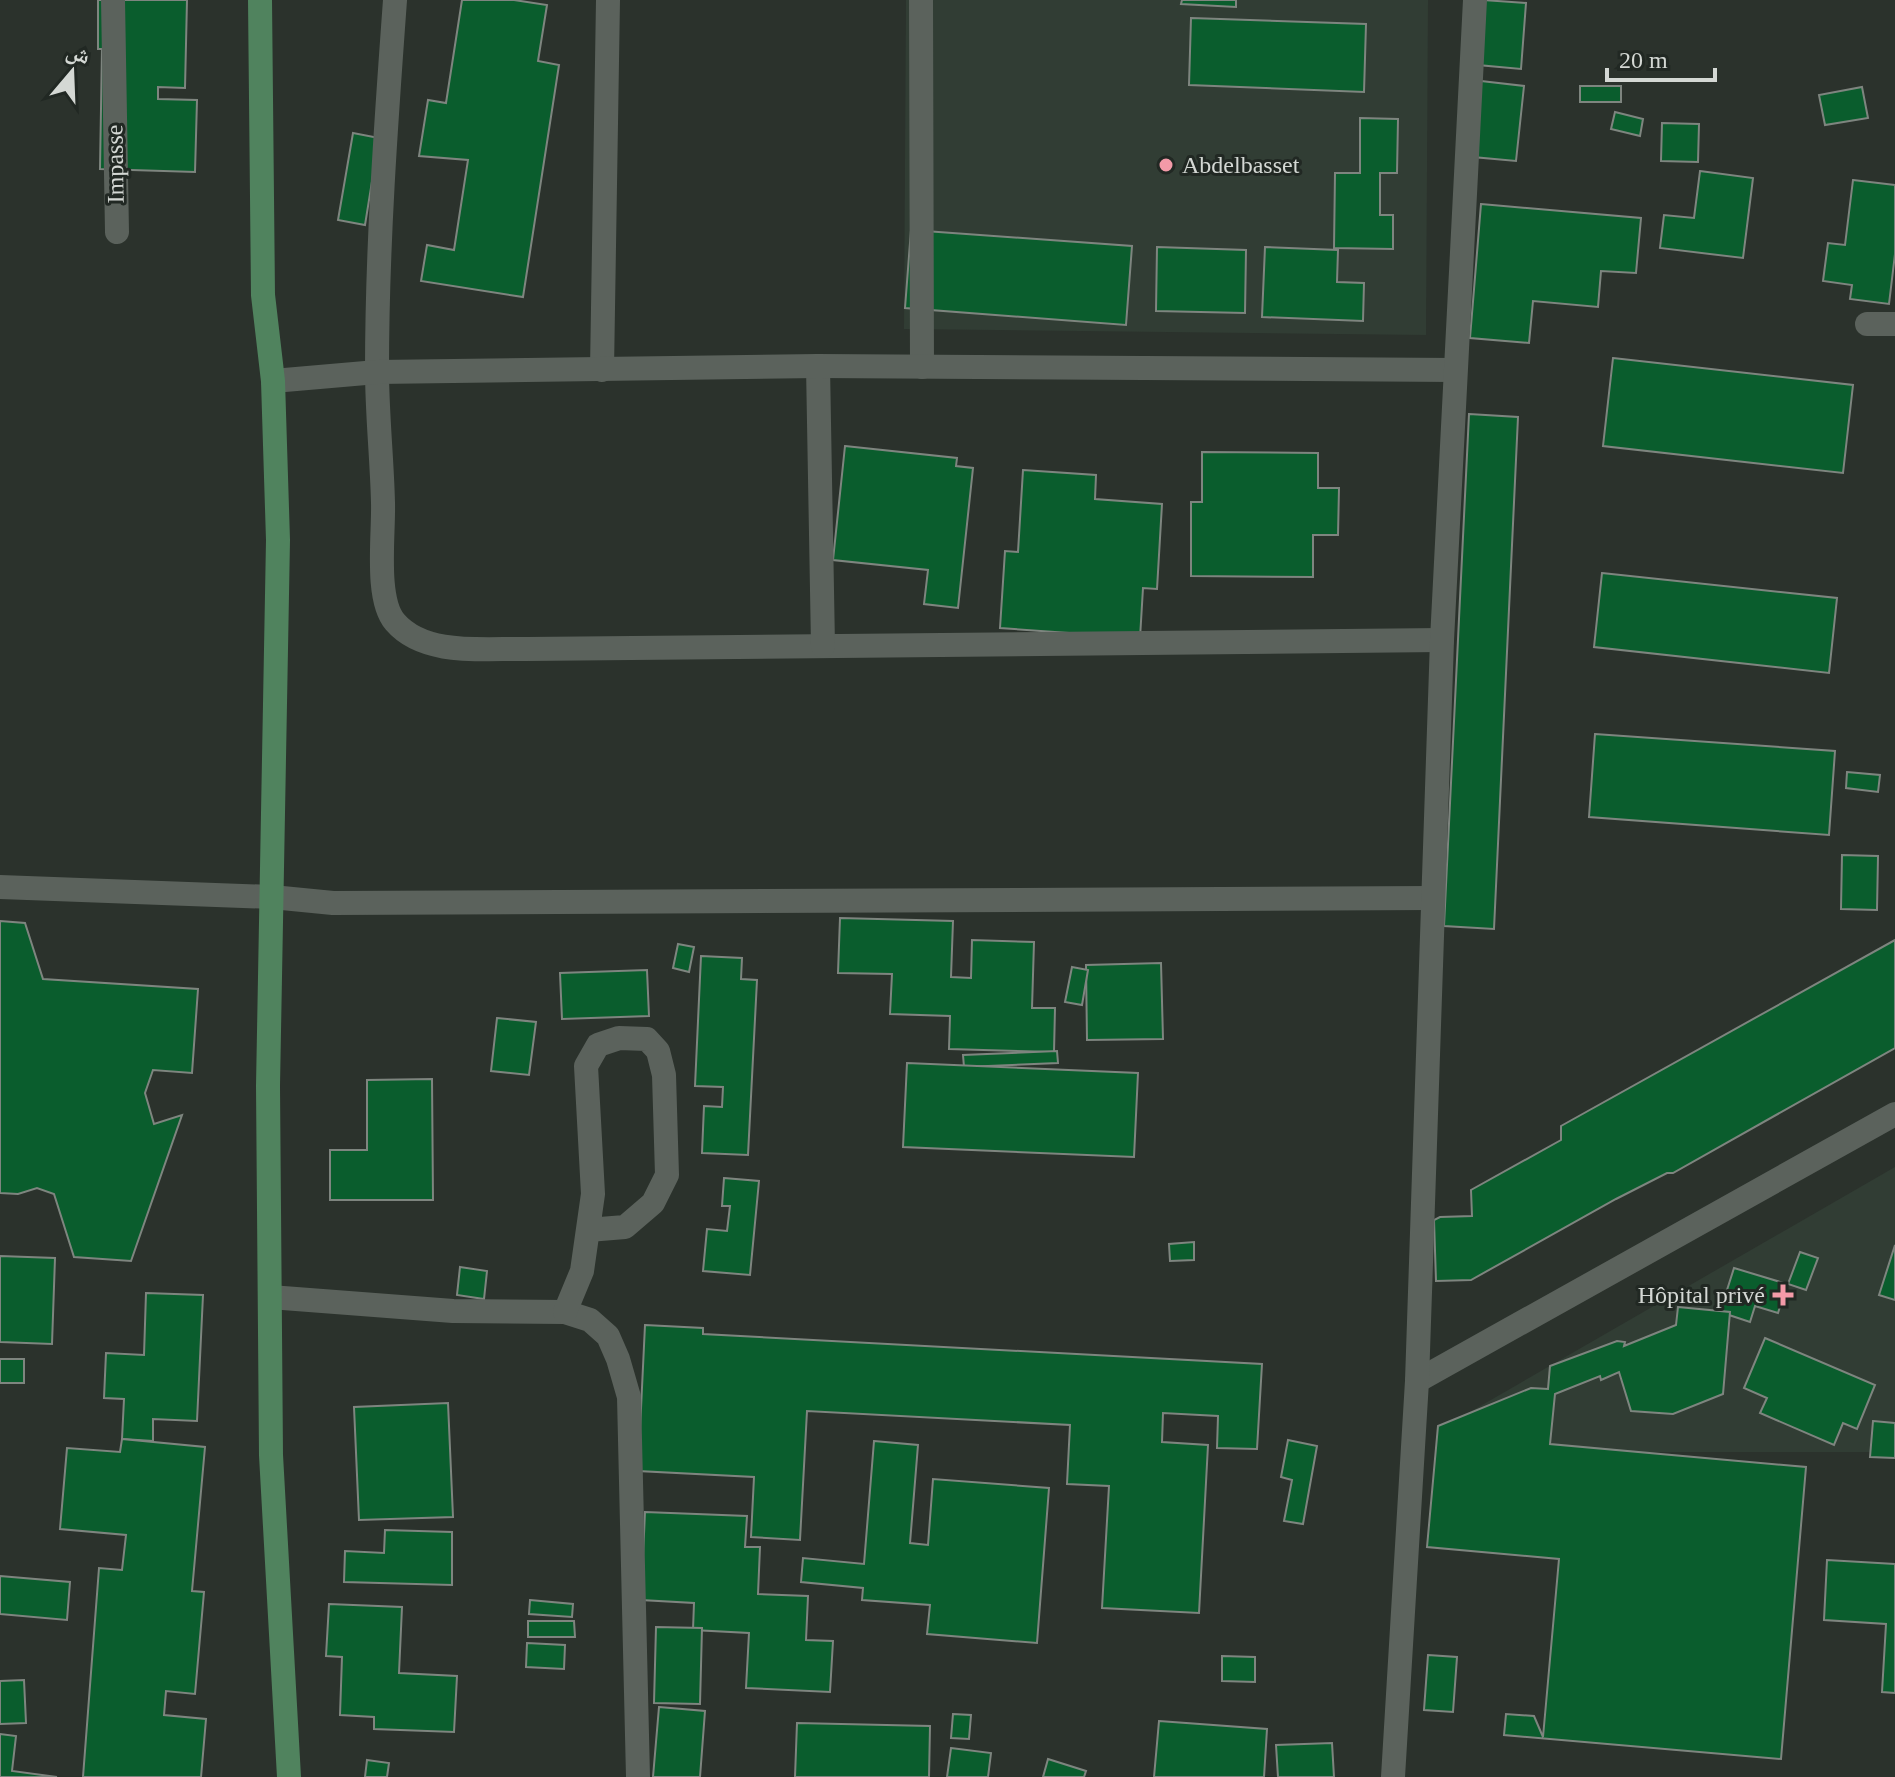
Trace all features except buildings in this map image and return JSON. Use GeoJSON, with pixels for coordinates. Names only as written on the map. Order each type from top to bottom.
{"type":"FeatureCollection","features":[{"type":"Feature","properties":{"kind":"main road"},"geometry":{"type":"LineString","coordinates":[[260,0],[263,295],[273,381],[278,540],[268,1086],[271,1455],[289,1777]]}},
{"type":"Feature","properties":{"kind":"street","name":"Impasse"},"geometry":{"type":"LineString","coordinates":[[113,0],[117,232]]}},
{"type":"Feature","properties":{"kind":"street"},"geometry":{"type":"LineString","coordinates":[[395,0],[381,233],[377,372],[386,608],[395,622],[415,639],[452,648],[1442,640]]}},
{"type":"Feature","properties":{"kind":"street"},"geometry":{"type":"LineString","coordinates":[[602,370],[608,0]]}},
{"type":"Feature","properties":{"kind":"street"},"geometry":{"type":"LineString","coordinates":[[921,0],[922,367]]}},
{"type":"Feature","properties":{"kind":"street"},"geometry":{"type":"LineString","coordinates":[[1393,1777],[1417,1381],[1442,640],[1475,0]]}},
{"type":"Feature","properties":{"kind":"street"},"geometry":{"type":"LineString","coordinates":[[1867,324],[1895,324]]}},
{"type":"Feature","properties":{"kind":"street"},"geometry":{"type":"LineString","coordinates":[[273,381],[377,372],[818,366],[1455,370]]}},
{"type":"Feature","properties":{"kind":"street"},"geometry":{"type":"LineString","coordinates":[[818,366],[823,646]]}},
{"type":"Feature","properties":{"kind":"street"},"geometry":{"type":"LineString","coordinates":[[0,887],[272,897],[333,903],[1432,898]]}},
{"type":"Feature","properties":{"kind":"street"},"geometry":{"type":"LineString","coordinates":[[565,1312],[582,1271],[593,1194],[586,1066],[598,1045],[619,1038],[647,1039],[658,1051],[664,1075],[667,1175],[653,1203],[625,1227],[588,1230]]}},
{"type":"Feature","properties":{"kind":"street"},"geometry":{"type":"LineString","coordinates":[[1417,1381],[1895,1114]]}},
{"type":"Feature","properties":{"kind":"street"},"geometry":{"type":"LineString","coordinates":[[270,1297],[453,1311],[565,1312],[590,1320],[608,1336],[629,1397],[638,1777]]}},
{"type":"Feature","properties":{"kind":"shaded area","name":"Abdelbasset"},"geometry":{"type":"Polygon","coordinates":[[[906,0],[1428,0],[1426,335],[904,329],[906,0]]]}},
{"type":"Feature","properties":{"kind":"shaded area","name":"Hôpital privé"},"geometry":{"type":"Polygon","coordinates":[[[1895,1167],[1895,1452],[1448,1452],[1449,1424],[1895,1167]]]}},
{"type":"Feature","properties":{"kind":"place","name":"Abdelbasset"},"geometry":{"type":"Point","coordinates":[1166,165]}},
{"type":"Feature","properties":{"kind":"place","name":"Hôpital privé"},"geometry":{"type":"Point","coordinates":[1783,1295]}}]}
